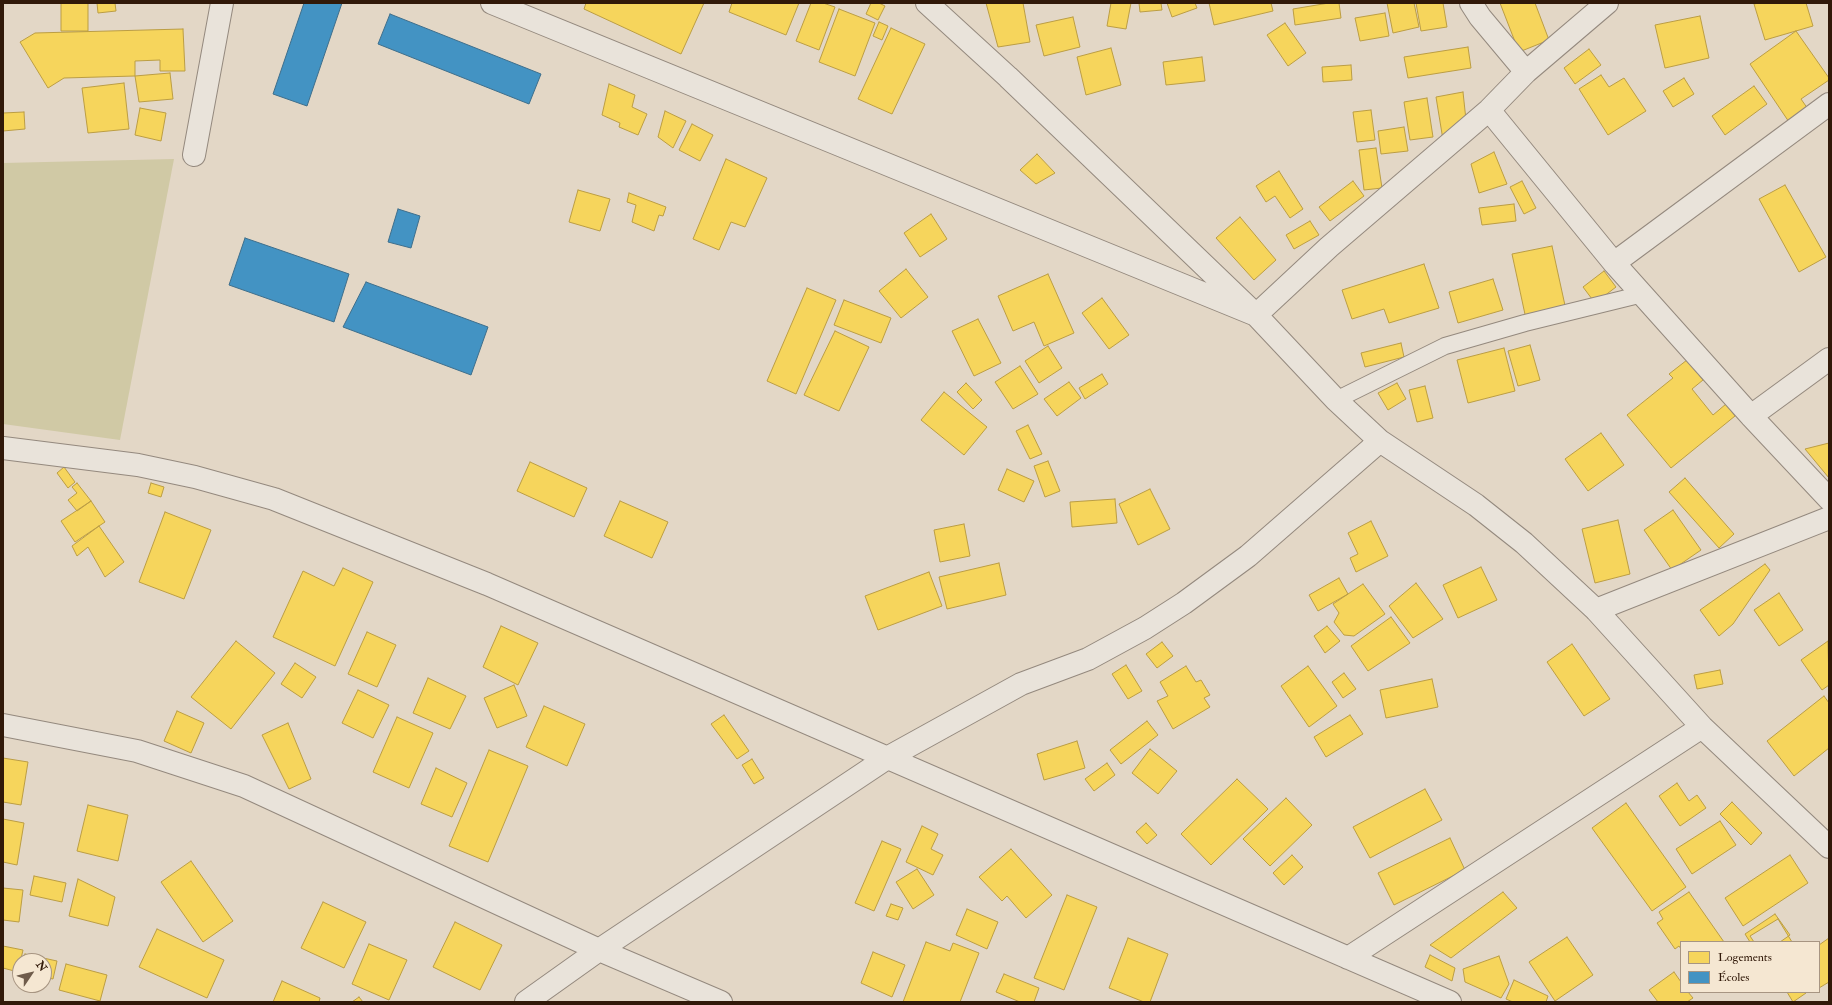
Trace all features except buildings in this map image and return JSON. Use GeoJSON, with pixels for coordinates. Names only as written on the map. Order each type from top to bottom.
{"type":"FeatureCollection","features":[{"type":"Feature","properties":{"kind":"street"},"geometry":{"type":"LineString","coordinates":[[194,155],[222,3]]}},
{"type":"Feature","properties":{"kind":"street"},"geometry":{"type":"LineString","coordinates":[[492,3],[1256,315]]}},
{"type":"Feature","properties":{"kind":"street"},"geometry":{"type":"LineString","coordinates":[[927,3],[1008,77],[1256,315],[1336,400],[1380,441],[1476,505],[1524,543],[1596,610],[1702,727],[1829,847]]}},
{"type":"Feature","properties":{"kind":"street"},"geometry":{"type":"LineString","coordinates":[[1471,3],[1480,17],[1526,72]]}},
{"type":"Feature","properties":{"kind":"street"},"geometry":{"type":"LineString","coordinates":[[1256,315],[1329,246],[1489,110],[1526,72],[1606,3]]}},
{"type":"Feature","properties":{"kind":"street"},"geometry":{"type":"LineString","coordinates":[[1614,263],[1829,104]]}},
{"type":"Feature","properties":{"kind":"street"},"geometry":{"type":"LineString","coordinates":[[1489,110],[1614,263],[1751,416],[1829,499]]}},
{"type":"Feature","properties":{"kind":"street"},"geometry":{"type":"LineString","coordinates":[[1751,416],[1829,359]]}},
{"type":"Feature","properties":{"kind":"street"},"geometry":{"type":"LineString","coordinates":[[526,1002],[599,950],[887,758],[1022,684],[1088,659],[1145,628],[1248,556],[1380,441]]}},
{"type":"Feature","properties":{"kind":"street"},"geometry":{"type":"LineString","coordinates":[[3,448],[138,465],[196,477],[274,499],[487,584],[1450,1002]]}},
{"type":"Feature","properties":{"kind":"street"},"geometry":{"type":"LineString","coordinates":[[1596,610],[1829,518]]}},
{"type":"Feature","properties":{"kind":"street"},"geometry":{"type":"LineString","coordinates":[[3,725],[137,751],[244,786],[599,950],[721,1002]]}},
{"type":"Feature","properties":{"kind":"street"},"geometry":{"type":"LineString","coordinates":[[1348,958],[1702,727]]}},
{"type":"Feature","properties":{"kind":"lane"},"geometry":{"type":"LineString","coordinates":[[1336,400],[1445,346],[1525,323],[1643,294]]}},
{"type":"Feature","properties":{"kind":"shaded area"},"geometry":{"type":"Polygon","coordinates":[[[174,159],[120,440],[3,424],[3,163],[174,159]]]}}]}
